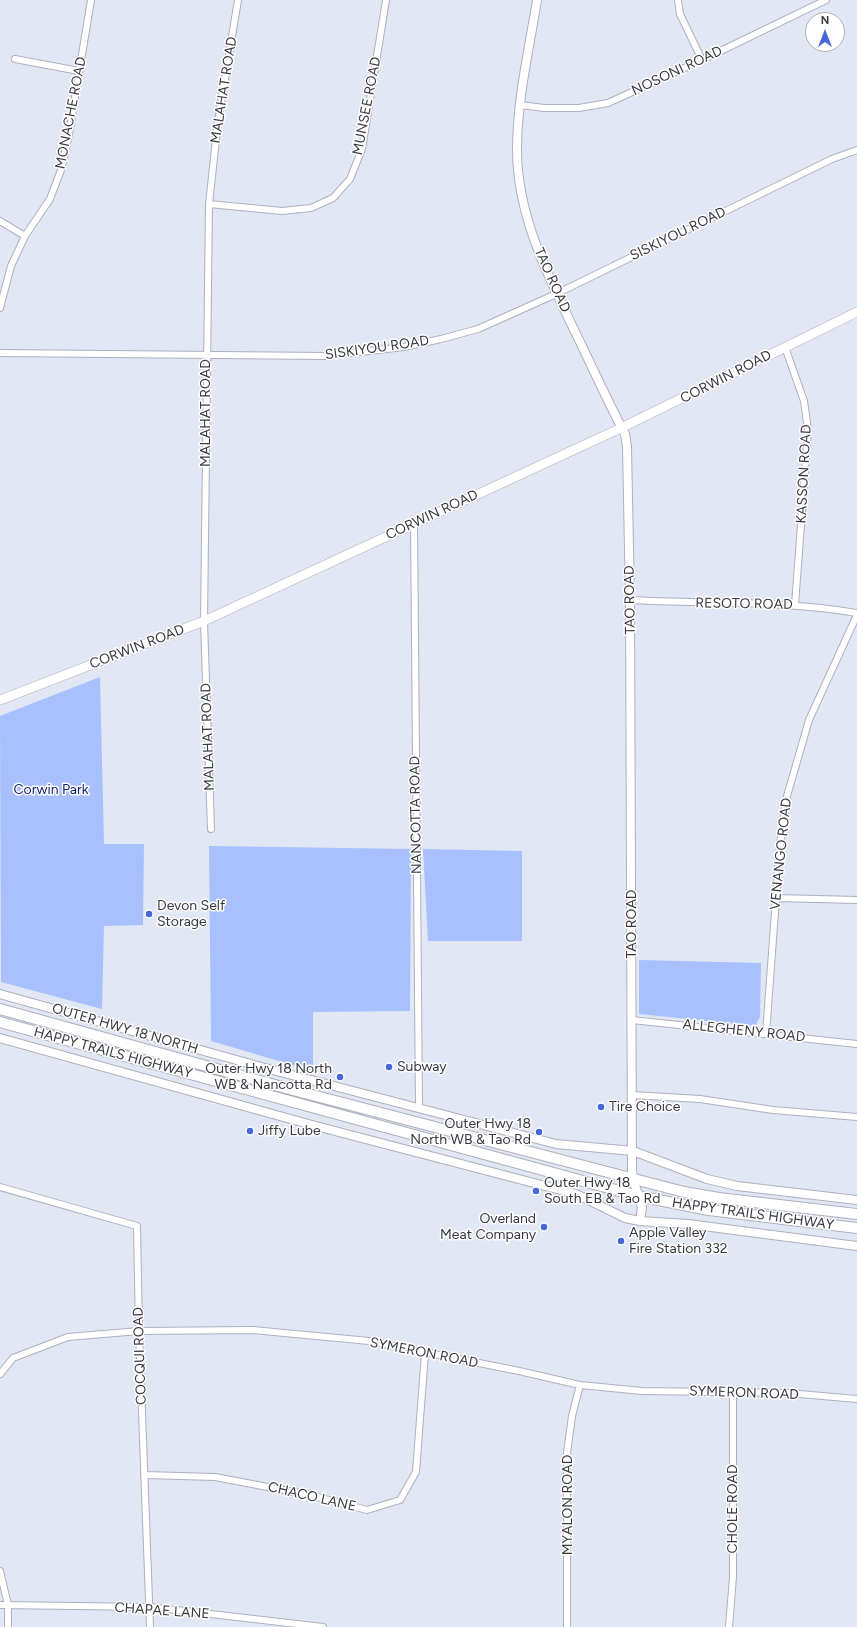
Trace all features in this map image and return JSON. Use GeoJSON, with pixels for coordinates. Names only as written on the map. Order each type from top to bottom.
{"type":"FeatureCollection","features":[{"type":"Feature","properties":{"kind":"main road","name":"CORWIN ROAD"},"geometry":{"type":"LineString","coordinates":[[0,700],[204,621],[621,428],[857,312]]}},
{"type":"Feature","properties":{"kind":"main road","name":"HAPPY TRAILS HIGHWAY"},"geometry":{"type":"LineString","coordinates":[[0,1009],[293,1090],[684,1192],[718,1198],[857,1214]]}},
{"type":"Feature","properties":{"kind":"main road","name":"HAPPY TRAILS HIGHWAY"},"geometry":{"type":"LineString","coordinates":[[0,1022],[638,1196],[709,1210],[857,1228]]}},
{"type":"Feature","properties":{"kind":"street","name":"MONACHE ROAD"},"geometry":{"type":"LineString","coordinates":[[0,308],[11,266],[25,236],[50,199],[61,170],[69,134],[91,0]]}},
{"type":"Feature","properties":{"kind":"street","name":"MALAHAT ROAD"},"geometry":{"type":"LineString","coordinates":[[210,829],[204,621],[209,204],[218,121],[238,0]]}},
{"type":"Feature","properties":{"kind":"street","name":"MUNSEE ROAD"},"geometry":{"type":"LineString","coordinates":[[209,204],[282,211],[311,208],[333,198],[350,179],[362,149],[386,0]]}},
{"type":"Feature","properties":{"kind":"street","name":"TAO ROAD"},"geometry":{"type":"LineString","coordinates":[[537,0],[520,105],[517,151],[520,185],[536,246],[556,294],[625,434],[627,447],[630,600],[633,1179],[642,1207],[640,1221]]}},
{"type":"Feature","properties":{"kind":"street"},"geometry":{"type":"LineString","coordinates":[[678,0],[680,14],[702,60]]}},
{"type":"Feature","properties":{"kind":"street","name":"NOSONI ROAD"},"geometry":{"type":"LineString","coordinates":[[520,105],[544,108],[572,108],[608,103],[702,60],[826,0]]}},
{"type":"Feature","properties":{"kind":"street"},"geometry":{"type":"LineString","coordinates":[[15,59],[79,71]]}},
{"type":"Feature","properties":{"kind":"street","name":"SISKIYOU ROAD"},"geometry":{"type":"LineString","coordinates":[[0,353],[324,356],[404,347],[478,329],[556,294],[832,159],[857,150]]}},
{"type":"Feature","properties":{"kind":"street"},"geometry":{"type":"LineString","coordinates":[[0,221],[25,236]]}},
{"type":"Feature","properties":{"kind":"street","name":"KASSON ROAD"},"geometry":{"type":"LineString","coordinates":[[785,347],[804,401],[808,430],[796,605]]}},
{"type":"Feature","properties":{"kind":"street","name":"NANCOTTA ROAD"},"geometry":{"type":"LineString","coordinates":[[414,523],[419,1107]]}},
{"type":"Feature","properties":{"kind":"street","name":"RESOTO ROAD"},"geometry":{"type":"LineString","coordinates":[[630,600],[796,605],[857,614]]}},
{"type":"Feature","properties":{"kind":"street","name":"VENANGO ROAD"},"geometry":{"type":"LineString","coordinates":[[766,1034],[780,844],[787,796],[809,720],[857,614]]}},
{"type":"Feature","properties":{"kind":"street"},"geometry":{"type":"LineString","coordinates":[[776,898],[857,900]]}},
{"type":"Feature","properties":{"kind":"street","name":"OUTER HWY 18 NORTH"},"geometry":{"type":"LineString","coordinates":[[0,994],[265,1068],[556,1144],[633,1151],[707,1179],[738,1186],[857,1200]]}},
{"type":"Feature","properties":{"kind":"street","name":"ALLEGHENY ROAD"},"geometry":{"type":"LineString","coordinates":[[632,1020],[857,1044]]}},
{"type":"Feature","properties":{"kind":"street"},"geometry":{"type":"LineString","coordinates":[[0,1038],[320,1127],[569,1192],[594,1201],[625,1218],[640,1221],[688,1224],[857,1246]]}},
{"type":"Feature","properties":{"kind":"street"},"geometry":{"type":"LineString","coordinates":[[632,1095],[700,1099],[773,1110],[857,1117]]}},
{"type":"Feature","properties":{"kind":"street","name":"COCQUI ROAD"},"geometry":{"type":"LineString","coordinates":[[0,1187],[137,1226],[138,1332],[150,1627]]}},
{"type":"Feature","properties":{"kind":"street","name":"SYMERON ROAD"},"geometry":{"type":"LineString","coordinates":[[0,1374],[13,1358],[68,1337],[138,1332],[253,1330],[369,1341],[519,1370],[580,1385],[642,1391],[734,1391],[788,1393],[857,1400]]}},
{"type":"Feature","properties":{"kind":"street","name":"CHACO LANE"},"geometry":{"type":"LineString","coordinates":[[144,1475],[215,1477],[310,1495],[367,1510],[400,1500],[416,1472],[425,1353]]}},
{"type":"Feature","properties":{"kind":"street","name":"MYALON ROAD"},"geometry":{"type":"LineString","coordinates":[[567,1627],[567,1453],[572,1416],[580,1385]]}},
{"type":"Feature","properties":{"kind":"street","name":"CHOLE ROAD"},"geometry":{"type":"LineString","coordinates":[[729,1627],[734,1576],[734,1391]]}},
{"type":"Feature","properties":{"kind":"street"},"geometry":{"type":"LineString","coordinates":[[0,1571],[8,1605],[8,1627]]}},
{"type":"Feature","properties":{"kind":"street","name":"CHAPAE LANE"},"geometry":{"type":"LineString","coordinates":[[0,1605],[150,1607],[323,1627]]}},
{"type":"Feature","properties":{"kind":"green space","name":"Corwin Park"},"geometry":{"type":"Polygon","coordinates":[[[100,677],[104,844],[144,844],[143,925],[104,926],[102,1009],[1,982],[0,716],[100,677]]]}},
{"type":"Feature","properties":{"kind":"green space"},"geometry":{"type":"Polygon","coordinates":[[[209,846],[411,849],[410,1011],[313,1012],[313,1071],[211,1041],[209,846]]]}},
{"type":"Feature","properties":{"kind":"green space"},"geometry":{"type":"Polygon","coordinates":[[[423,849],[522,851],[522,941],[428,941],[423,849]]]}},
{"type":"Feature","properties":{"kind":"green space"},"geometry":{"type":"Polygon","coordinates":[[[639,960],[761,963],[760,1017],[755,1026],[639,1014],[639,960]]]}},
{"type":"Feature","properties":{"kind":"place","name":"Devon Self Storage"},"geometry":{"type":"Point","coordinates":[149,914]}},
{"type":"Feature","properties":{"kind":"place","name":"Subway"},"geometry":{"type":"Point","coordinates":[389,1067]}},
{"type":"Feature","properties":{"kind":"place","name":"Outer Hwy 18 North WB & Nancotta Rd"},"geometry":{"type":"Point","coordinates":[340,1077]}},
{"type":"Feature","properties":{"kind":"place","name":"Tire Choice"},"geometry":{"type":"Point","coordinates":[601,1107]}},
{"type":"Feature","properties":{"kind":"place","name":"Jiffy Lube"},"geometry":{"type":"Point","coordinates":[250,1131]}},
{"type":"Feature","properties":{"kind":"place","name":"Outer Hwy 18 North WB & Tao Rd"},"geometry":{"type":"Point","coordinates":[539,1132]}},
{"type":"Feature","properties":{"kind":"place","name":"Outer Hwy 18 South EB & Tao Rd"},"geometry":{"type":"Point","coordinates":[536,1191]}},
{"type":"Feature","properties":{"kind":"place","name":"Overland Meat Company"},"geometry":{"type":"Point","coordinates":[544,1227]}},
{"type":"Feature","properties":{"kind":"place","name":"Apple Valley Fire Station 332"},"geometry":{"type":"Point","coordinates":[621,1241]}}]}
